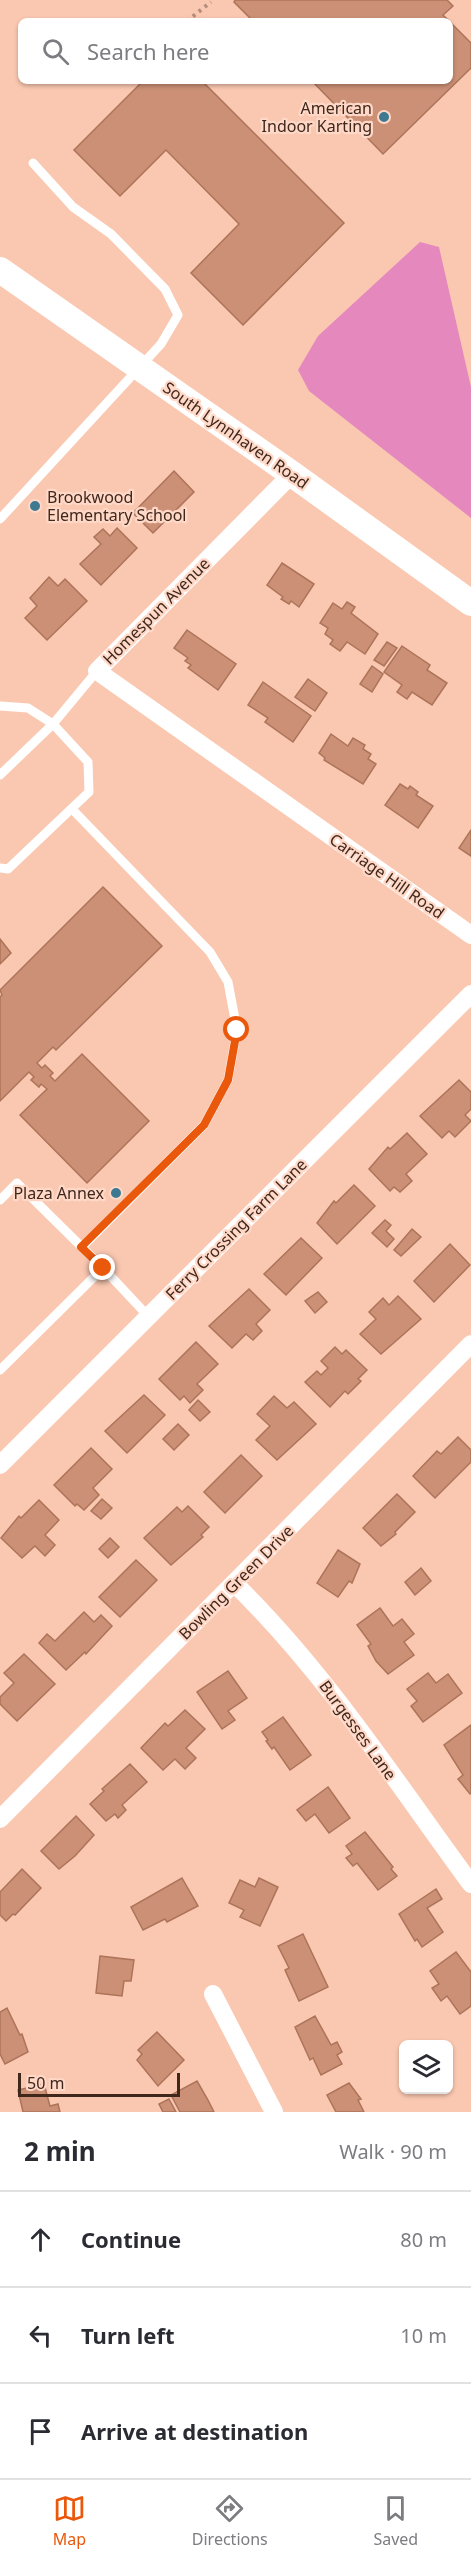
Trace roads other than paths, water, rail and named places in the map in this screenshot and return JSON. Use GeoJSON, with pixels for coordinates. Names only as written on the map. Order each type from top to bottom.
{"type":"FeatureCollection","features":[{"type":"Feature","properties":{"kind":"street","name":"South Lynnhaven Road"},"geometry":{"type":"LineString","coordinates":[[0,270],[292,474],[471,603]]}},
{"type":"Feature","properties":{"kind":"street","name":"Homespun Avenue"},"geometry":{"type":"LineString","coordinates":[[292,474],[97,671],[303,817]]}},
{"type":"Feature","properties":{"kind":"street","name":"Carriage Hill Road"},"geometry":{"type":"LineString","coordinates":[[303,817],[471,935]]}},
{"type":"Feature","properties":{"kind":"street","name":"Ferry Crossing Farm Lane"},"geometry":{"type":"LineString","coordinates":[[0,1465],[471,994]]}},
{"type":"Feature","properties":{"kind":"street","name":"Bowling Green Drive"},"geometry":{"type":"LineString","coordinates":[[0,1819],[471,1344]]}},
{"type":"Feature","properties":{"kind":"street","name":"Burgesses Lane"},"geometry":{"type":"LineString","coordinates":[[235,1584],[270,1618],[311,1665],[471,1884]]}},
{"type":"Feature","properties":{"kind":"street"},"geometry":{"type":"LineString","coordinates":[[213,1994],[274,2112]]}},
{"type":"Feature","properties":{"kind":"lane"},"geometry":{"type":"LineString","coordinates":[[0,519],[161,344],[178,315],[165,289],[111,234],[73,207],[33,163]]}},
{"type":"Feature","properties":{"kind":"lane"},"geometry":{"type":"LineString","coordinates":[[0,503],[8,511]]}},
{"type":"Feature","properties":{"kind":"lane"},"geometry":{"type":"LineString","coordinates":[[0,775],[53,724],[97,671]]}},
{"type":"Feature","properties":{"kind":"lane"},"geometry":{"type":"LineString","coordinates":[[0,706],[28,708],[53,724],[88,762],[89,792],[8,869],[0,868]]}},
{"type":"Feature","properties":{"kind":"lane"},"geometry":{"type":"LineString","coordinates":[[72,809],[210,952],[228,981],[237,1030],[228,1080],[204,1125],[81,1247]]}},
{"type":"Feature","properties":{"kind":"lane"},"geometry":{"type":"LineString","coordinates":[[0,1200],[17,1183],[148,1316]]}},
{"type":"Feature","properties":{"kind":"lane"},"geometry":{"type":"LineString","coordinates":[[0,1370],[103,1268]]}},
{"type":"Feature","properties":{"kind":"place","name":"American Indoor Karting"},"geometry":{"type":"Point","coordinates":[384,117]}},
{"type":"Feature","properties":{"kind":"place","name":"Brookwood Elementary School"},"geometry":{"type":"Point","coordinates":[35,506]}},
{"type":"Feature","properties":{"kind":"place","name":"Plaza Annex"},"geometry":{"type":"Point","coordinates":[116,1193]}}]}
